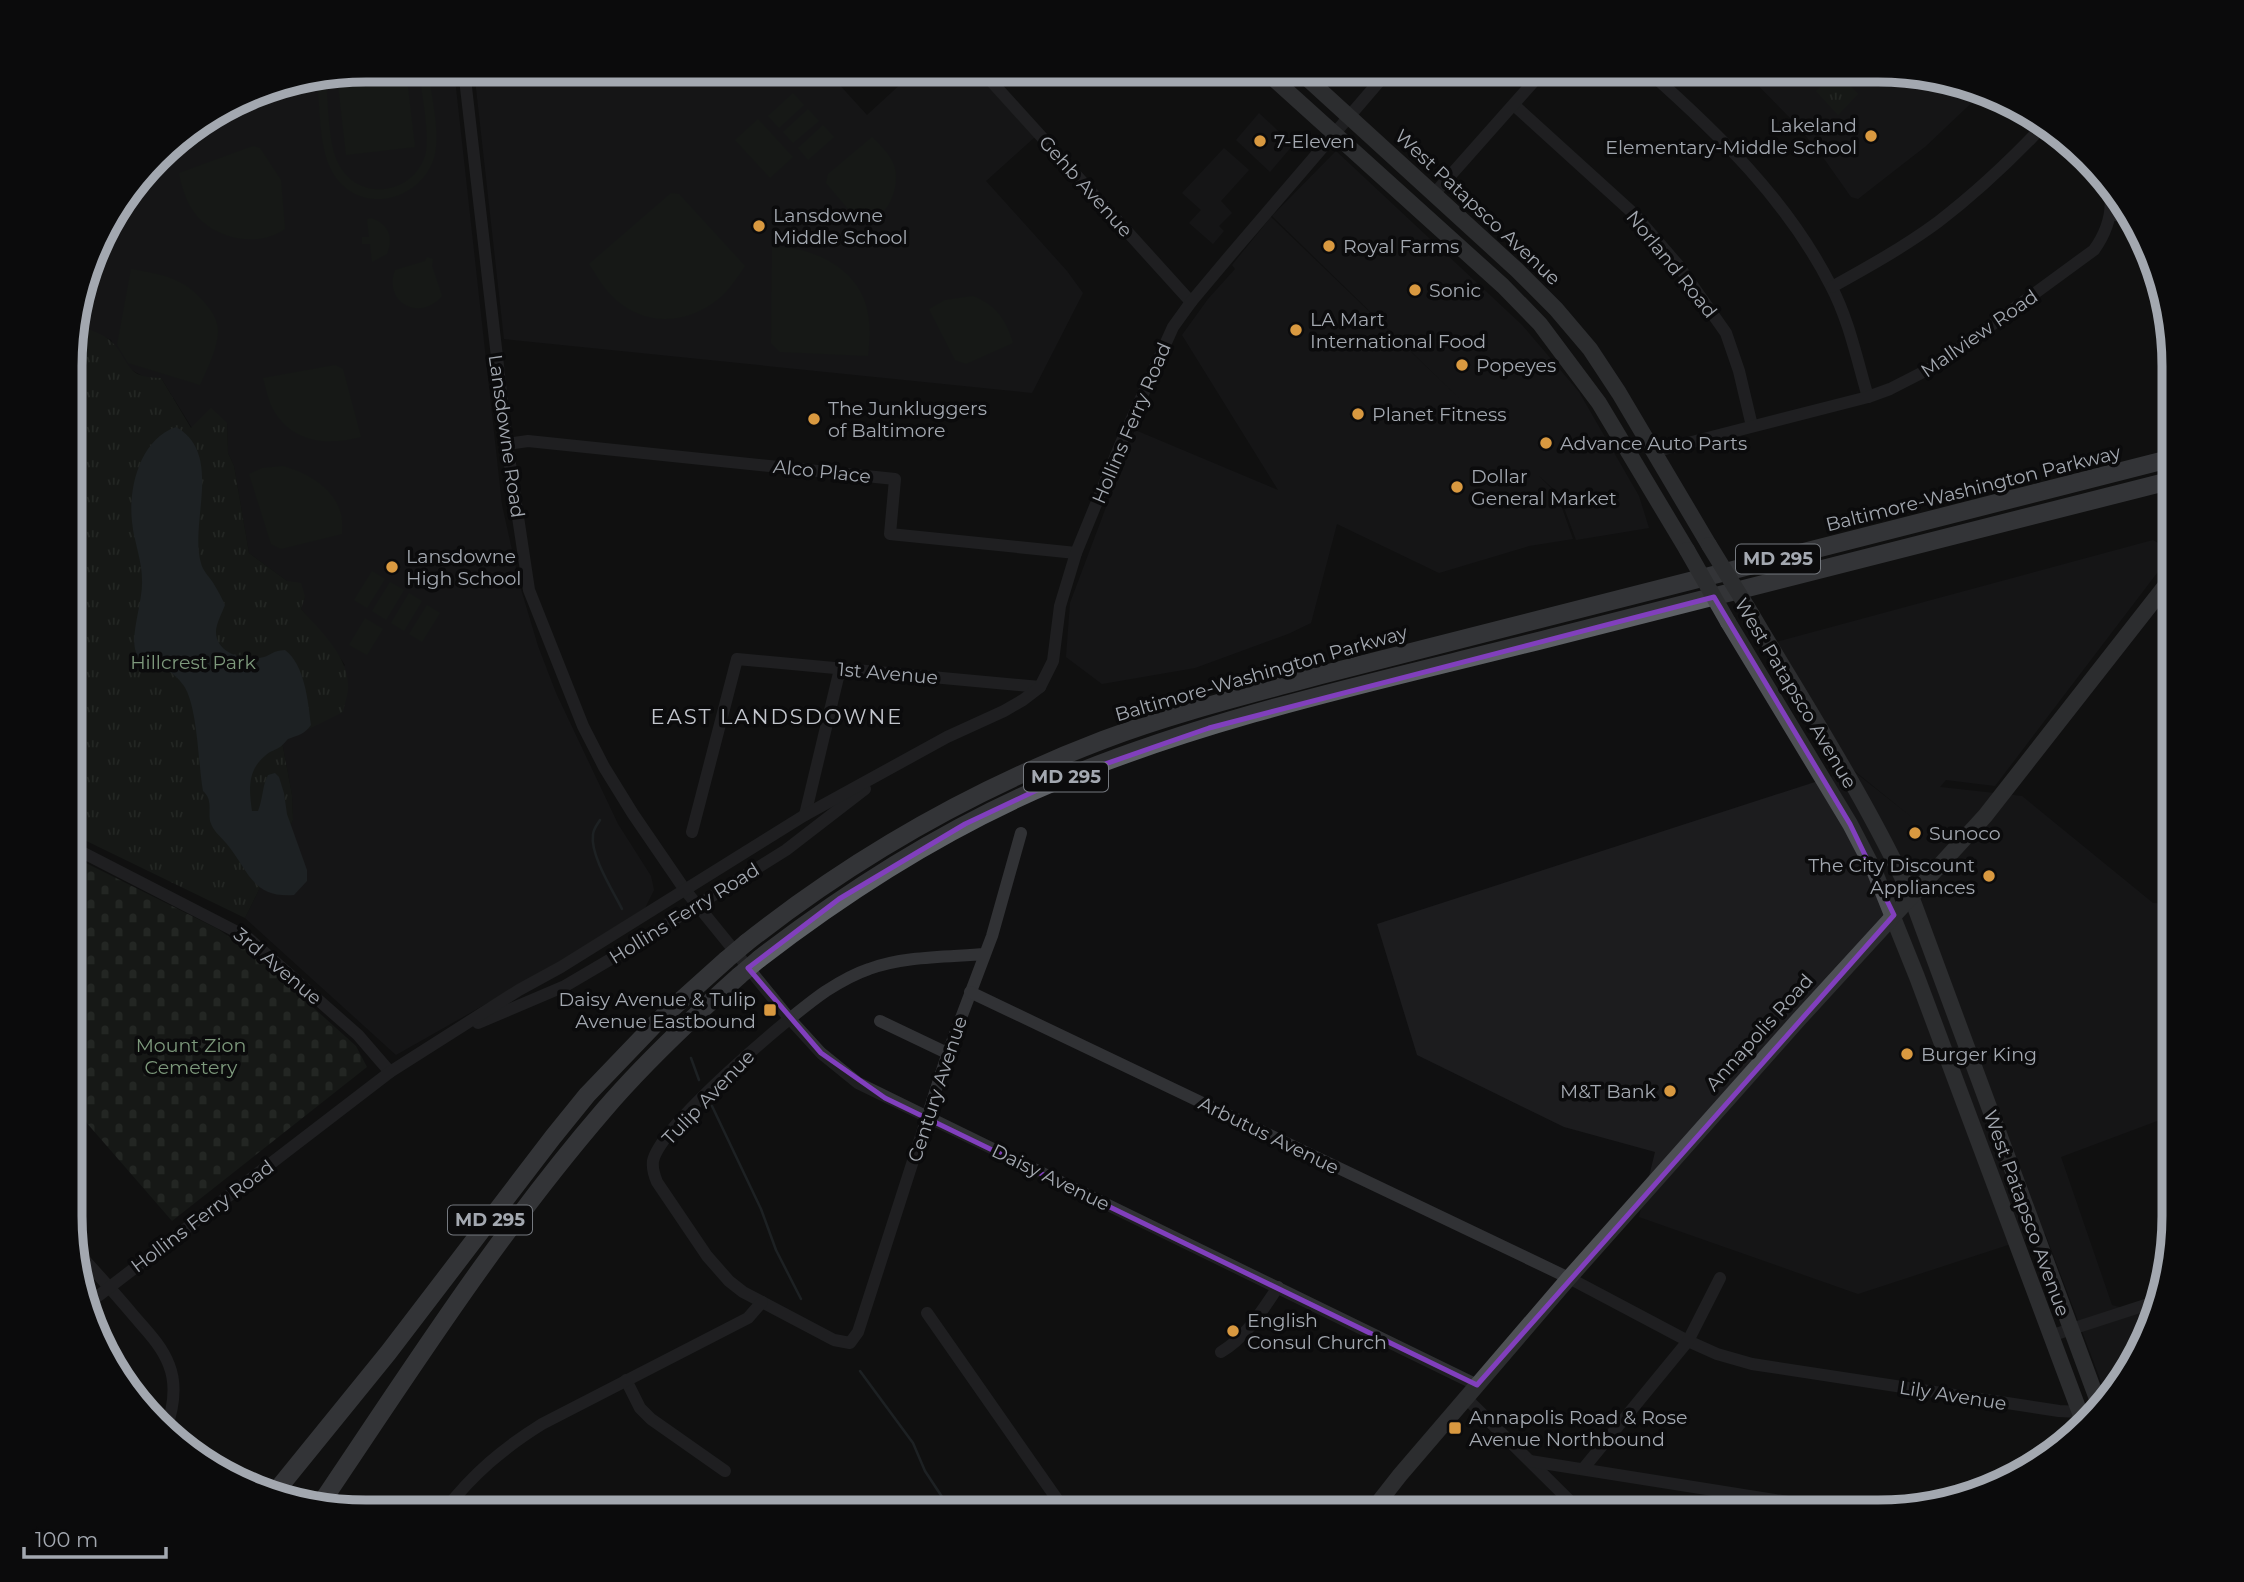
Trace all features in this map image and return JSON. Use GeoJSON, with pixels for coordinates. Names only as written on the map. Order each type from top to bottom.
{"type":"FeatureCollection","features":[{"type":"Feature","properties":{"kind":"highway","name":"Baltimore-Washington Parkway"},"geometry":{"type":"LineString","coordinates":[[280,1486],[396,1343],[587,1095],[657,1022],[746,943],[827,882],[914,828],[1002,783],[1117,735],[1205,707],[2162,461]]}},
{"type":"Feature","properties":{"kind":"highway","name":"Baltimore-Washington Parkway"},"geometry":{"type":"LineString","coordinates":[[325,1496],[410,1369],[504,1238],[604,1109],[655,1055],[759,959],[839,899],[925,846],[1056,781],[1209,728],[1328,695],[2162,483]]}},
{"type":"Feature","properties":{"kind":"main road","name":"West Patapsco Avenue"},"geometry":{"type":"LineString","coordinates":[[1278,82],[1503,286],[1540,324],[1599,403],[1632,457],[1850,824],[1874,870],[1894,915],[2081,1415]]}},
{"type":"Feature","properties":{"kind":"main road","name":"West Patapsco Avenue"},"geometry":{"type":"LineString","coordinates":[[1311,82],[1479,235],[1556,309],[1590,349],[1752,615],[1868,811],[1911,896],[2096,1397]]}},
{"type":"Feature","properties":{"kind":"main road"},"geometry":{"type":"LineString","coordinates":[[1420,211],[1428,206],[1432,207],[1464,236],[1472,238],[1479,235]]}},
{"type":"Feature","properties":{"kind":"main road"},"geometry":{"type":"LineString","coordinates":[[1632,457],[1646,459],[1694,538],[1709,545]]}},
{"type":"Feature","properties":{"kind":"main road","name":"Annapolis Road"},"geometry":{"type":"LineString","coordinates":[[1380,1500],[1569,1279],[1985,816],[2162,590]]}},
{"type":"Feature","properties":{"kind":"street","name":"Lansdowne Road"},"geometry":{"type":"LineString","coordinates":[[465,82],[507,444],[529,590],[567,688],[604,766],[685,890]]}},
{"type":"Feature","properties":{"kind":"street","name":"Gehb Avenue"},"geometry":{"type":"LineString","coordinates":[[992,82],[1191,302]]}},
{"type":"Feature","properties":{"kind":"street","name":"Hollins Ferry Road"},"geometry":{"type":"LineString","coordinates":[[95,1299],[390,1072],[805,815],[899,762],[1004,711],[1040,687],[1053,661],[1060,606],[1076,553],[1173,327],[1191,302],[1379,82]]}},
{"type":"Feature","properties":{"kind":"street"},"geometry":{"type":"LineString","coordinates":[[1434,194],[1534,82]]}},
{"type":"Feature","properties":{"kind":"street"},"geometry":{"type":"LineString","coordinates":[[1660,82],[1723,140],[1752,172],[1800,234],[1832,287],[1843,312],[1868,397]]}},
{"type":"Feature","properties":{"kind":"street","name":"Norland Road"},"geometry":{"type":"LineString","coordinates":[[1514,105],[1634,214],[1700,295],[1726,333],[1734,352],[1752,426]]}},
{"type":"Feature","properties":{"kind":"street"},"geometry":{"type":"LineString","coordinates":[[1832,287],[1886,258],[1937,223],[1980,187],[2038,131]]}},
{"type":"Feature","properties":{"kind":"street"},"geometry":{"type":"LineString","coordinates":[[2109,202],[2110,214],[2118,215]]}},
{"type":"Feature","properties":{"kind":"street","name":"Mallview Road"},"geometry":{"type":"LineString","coordinates":[[1653,452],[1868,397],[1937,365],[2094,250],[2101,240],[2110,214]]}},
{"type":"Feature","properties":{"kind":"street","name":"Alco Place"},"geometry":{"type":"LineString","coordinates":[[507,444],[528,441],[895,479],[890,534],[1076,553]]}},
{"type":"Feature","properties":{"kind":"street","name":"1st Avenue"},"geometry":{"type":"LineString","coordinates":[[692,832],[737,659],[1040,687]]}},
{"type":"Feature","properties":{"kind":"street"},"geometry":{"type":"LineString","coordinates":[[805,815],[840,669]]}},
{"type":"Feature","properties":{"kind":"street","name":"Hollins Ferry Road"},"geometry":{"type":"LineString","coordinates":[[452,1034],[565,986],[786,850],[899,762]]}},
{"type":"Feature","properties":{"kind":"street","name":"Century Avenue"},"geometry":{"type":"LineString","coordinates":[[850,1343],[858,1332],[947,1053],[997,920],[1021,833]]}},
{"type":"Feature","properties":{"kind":"street","name":"3rd Avenue"},"geometry":{"type":"LineString","coordinates":[[82,852],[247,937],[358,1035],[390,1072]]}},
{"type":"Feature","properties":{"kind":"street","name":"Daisy Avenue"},"geometry":{"type":"LineString","coordinates":[[685,890],[789,1018],[828,1060],[858,1083],[1278,1287],[1472,1392],[1530,1461],[1569,1500]]}},
{"type":"Feature","properties":{"kind":"street","name":"Tulip Avenue"},"geometry":{"type":"LineString","coordinates":[[850,1343],[834,1340],[743,1292],[717,1270],[657,1182],[653,1161],[667,1137],[698,1102],[789,1018],[827,991],[870,968],[889,963],[985,954]]}},
{"type":"Feature","properties":{"kind":"street","name":"Arbutus Avenue"},"geometry":{"type":"LineString","coordinates":[[970,992],[1569,1279],[1688,1341]]}},
{"type":"Feature","properties":{"kind":"street"},"geometry":{"type":"LineString","coordinates":[[880,1021],[947,1053]]}},
{"type":"Feature","properties":{"kind":"street"},"geometry":{"type":"LineString","coordinates":[[86,1262],[153,1339],[170,1367],[173,1398],[169,1421]]}},
{"type":"Feature","properties":{"kind":"street"},"geometry":{"type":"LineString","coordinates":[[1583,1469],[1688,1341],[1720,1278]]}},
{"type":"Feature","properties":{"kind":"street"},"geometry":{"type":"LineString","coordinates":[[1222,1352],[1237,1342],[1251,1327],[1278,1287]]}},
{"type":"Feature","properties":{"kind":"street"},"geometry":{"type":"LineString","coordinates":[[453,1500],[472,1478],[510,1444],[542,1424],[748,1318],[762,1302]]}},
{"type":"Feature","properties":{"kind":"street"},"geometry":{"type":"LineString","coordinates":[[2050,1336],[2148,1304]]}},
{"type":"Feature","properties":{"kind":"street"},"geometry":{"type":"LineString","coordinates":[[927,1312],[1058,1500]]}},
{"type":"Feature","properties":{"kind":"street","name":"Lily Avenue"},"geometry":{"type":"LineString","coordinates":[[1688,1341],[1733,1360],[2080,1416]]}},
{"type":"Feature","properties":{"kind":"street"},"geometry":{"type":"LineString","coordinates":[[626,1381],[640,1408],[725,1471]]}},
{"type":"Feature","properties":{"kind":"street"},"geometry":{"type":"LineString","coordinates":[[1530,1461],[1776,1500]]}},
{"type":"Feature","properties":{"kind":"highlighted area"},"geometry":{"type":"Polygon","coordinates":[[[1714,597],[1850,824],[1894,915],[1477,1385],[885,1098],[821,1053],[748,968],[839,899],[965,824],[1056,781],[1209,728],[1714,597]]]}},
{"type":"Feature","properties":{"kind":"shaded area","name":"Lansdowne High School"},"geometry":{"type":"Polygon","coordinates":[[[366,82],[455,82],[502,505],[520,586],[556,693],[618,824],[651,876],[654,890],[645,908],[558,963],[396,1055],[245,918],[293,820],[292,795],[282,742],[345,665],[301,609],[305,597],[249,553],[234,466],[228,453],[227,423],[192,428],[161,378],[146,378],[128,368],[111,340],[85,329],[92,292],[131,207],[141,193],[165,165],[193,141],[224,120],[275,97],[310,88],[366,82]]]}},
{"type":"Feature","properties":{"kind":"shaded area","name":"Lansdowne Middle School"},"geometry":{"type":"Polygon","coordinates":[[[475,82],[837,82],[867,115],[903,82],[985,82],[1035,137],[986,181],[1067,271],[1083,293],[1032,393],[504,339],[475,82]]]}},
{"type":"Feature","properties":{"kind":"shaded area","name":"Lakeland Elementary-Middle School"},"geometry":{"type":"Polygon","coordinates":[[[1755,82],[1897,83],[1934,88],[1975,99],[1926,146],[1858,199],[1851,197],[1797,125],[1755,82]]]}},
{"type":"Feature","properties":{"kind":"shaded area"},"geometry":{"type":"Polygon","coordinates":[[[1259,113],[1293,145],[1270,172],[1236,140],[1259,113]]]}},
{"type":"Feature","properties":{"kind":"shaded area"},"geometry":{"type":"Polygon","coordinates":[[[1224,148],[1249,170],[1221,201],[1232,213],[1219,226],[1224,231],[1213,244],[1189,223],[1201,210],[1182,193],[1224,148]]]}},
{"type":"Feature","properties":{"kind":"shaded area"},"geometry":{"type":"Polygon","coordinates":[[[1336,151],[1522,325],[1579,392],[1639,496],[1649,528],[1576,540],[1559,494],[1538,475],[1557,494],[1573,539],[1529,546],[1439,573],[1337,524],[1311,623],[1195,668],[1102,684],[1066,657],[1070,603],[1135,430],[1278,490],[1182,335],[1208,299],[1235,269],[1232,265],[1271,217],[1462,401],[1272,216],[1336,151]]]}},
{"type":"Feature","properties":{"kind":"shaded area"},"geometry":{"type":"Polygon","coordinates":[[[176,427],[190,439],[198,454],[202,471],[198,546],[203,569],[225,605],[217,626],[217,640],[227,651],[241,657],[264,657],[285,650],[297,665],[304,684],[311,725],[260,761],[252,774],[250,788],[252,811],[258,811],[268,775],[275,773],[279,777],[287,814],[307,870],[307,881],[294,895],[280,895],[260,887],[213,828],[209,802],[203,791],[195,722],[189,696],[175,676],[143,661],[135,649],[142,580],[132,522],[132,494],[145,453],[153,442],[176,427]]]}},
{"type":"Feature","properties":{"kind":"shaded area"},"geometry":{"type":"Polygon","coordinates":[[[2153,540],[2162,545],[2162,566],[1995,786],[1946,780],[1940,787],[2022,796],[2153,903],[2162,903],[2162,1119],[2061,1157],[2112,1305],[2144,1314],[2133,1342],[2104,1388],[2045,1233],[1858,1294],[1639,1217],[1655,1152],[1564,1127],[1417,1055],[1377,924],[1852,770],[1914,819],[1851,768],[1776,642],[2153,540]]]}},
{"type":"Feature","properties":{"kind":"green space"},"geometry":{"type":"Polygon","coordinates":[[[407,82],[415,147],[346,155],[338,84],[407,82]]]}},
{"type":"Feature","properties":{"kind":"green space"},"geometry":{"type":"Polygon","coordinates":[[[420,82],[430,82],[436,129],[433,161],[424,177],[412,188],[397,196],[366,198],[351,192],[338,181],[329,165],[322,134],[318,87],[327,85],[330,134],[338,163],[347,176],[358,184],[384,189],[409,179],[425,156],[426,126],[420,82]]]}},
{"type":"Feature","properties":{"kind":"green space"},"geometry":{"type":"Polygon","coordinates":[[[1825,82],[1846,82],[1858,94],[1838,115],[1816,91],[1825,82]]]}},
{"type":"Feature","properties":{"kind":"green space"},"geometry":{"type":"Polygon","coordinates":[[[793,93],[804,105],[779,128],[768,116],[793,93]]]}},
{"type":"Feature","properties":{"kind":"green space"},"geometry":{"type":"Polygon","coordinates":[[[808,109],[819,121],[793,143],[783,132],[808,109]]]}},
{"type":"Feature","properties":{"kind":"green space"},"geometry":{"type":"Polygon","coordinates":[[[758,119],[793,157],[770,178],[735,140],[758,119]]]}},
{"type":"Feature","properties":{"kind":"green space"},"geometry":{"type":"Polygon","coordinates":[[[823,125],[834,137],[808,160],[798,148],[823,125]]]}},
{"type":"Feature","properties":{"kind":"green space"},"geometry":{"type":"Polygon","coordinates":[[[872,137],[891,159],[896,178],[894,194],[882,214],[860,223],[826,183],[828,174],[872,137]]]}},
{"type":"Feature","properties":{"kind":"green space"},"geometry":{"type":"Polygon","coordinates":[[[253,146],[260,148],[281,180],[285,229],[265,238],[243,239],[222,234],[198,217],[187,199],[179,173],[253,146]]]}},
{"type":"Feature","properties":{"kind":"green space"},"geometry":{"type":"Polygon","coordinates":[[[671,193],[679,194],[745,266],[727,291],[713,303],[687,316],[661,319],[647,317],[622,305],[608,291],[589,264],[671,193]]]}},
{"type":"Feature","properties":{"kind":"green space"},"geometry":{"type":"Polygon","coordinates":[[[371,218],[385,227],[390,242],[387,254],[372,262],[370,244],[362,244],[362,237],[369,237],[367,219],[371,218]]]}},
{"type":"Feature","properties":{"kind":"green space"},"geometry":{"type":"Polygon","coordinates":[[[772,247],[814,254],[840,268],[850,278],[859,289],[867,309],[870,329],[868,356],[780,352],[771,343],[772,247]]]}},
{"type":"Feature","properties":{"kind":"green space"},"geometry":{"type":"Polygon","coordinates":[[[427,257],[433,259],[432,266],[442,296],[424,308],[414,308],[399,300],[394,292],[395,270],[425,261],[427,257]]]}},
{"type":"Feature","properties":{"kind":"green space"},"geometry":{"type":"Polygon","coordinates":[[[131,269],[174,279],[200,297],[212,313],[217,325],[217,339],[200,385],[128,363],[117,345],[131,269]]]}},
{"type":"Feature","properties":{"kind":"green space"},"geometry":{"type":"Polygon","coordinates":[[[973,296],[999,314],[1013,343],[966,364],[955,360],[929,309],[945,300],[973,296]]]}},
{"type":"Feature","properties":{"kind":"green space","name":"Hillcrest Park"},"geometry":{"type":"Polygon","coordinates":[[[85,328],[109,339],[135,372],[161,378],[191,428],[211,408],[227,423],[228,453],[234,466],[249,553],[287,581],[301,583],[305,597],[301,609],[333,646],[347,678],[348,690],[343,712],[282,742],[292,795],[293,820],[245,918],[82,839],[82,366],[85,328]]]}},
{"type":"Feature","properties":{"kind":"green space"},"geometry":{"type":"Polygon","coordinates":[[[335,365],[343,369],[361,437],[323,441],[300,435],[290,429],[273,409],[263,378],[335,365]]]}},
{"type":"Feature","properties":{"kind":"green space"},"geometry":{"type":"Polygon","coordinates":[[[283,466],[300,472],[325,488],[341,513],[342,534],[281,549],[271,544],[249,474],[262,468],[283,466]]]}},
{"type":"Feature","properties":{"kind":"green space"},"geometry":{"type":"Polygon","coordinates":[[[372,571],[385,579],[367,608],[354,600],[372,571]]]}},
{"type":"Feature","properties":{"kind":"green space"},"geometry":{"type":"Polygon","coordinates":[[[390,582],[404,590],[386,620],[372,611],[390,582]]]}},
{"type":"Feature","properties":{"kind":"green space"},"geometry":{"type":"Polygon","coordinates":[[[409,593],[422,601],[404,631],[391,623],[409,593]]]}},
{"type":"Feature","properties":{"kind":"green space"},"geometry":{"type":"Polygon","coordinates":[[[427,605],[440,613],[422,642],[409,634],[427,605]]]}},
{"type":"Feature","properties":{"kind":"green space"},"geometry":{"type":"Polygon","coordinates":[[[365,618],[383,629],[367,655],[349,645],[365,618]]]}},
{"type":"Feature","properties":{"kind":"green space","name":"Mount Zion Cemetery"},"geometry":{"type":"Polygon","coordinates":[[[82,861],[218,929],[254,954],[356,1046],[367,1067],[172,1221],[82,1118],[82,861]]]}},
{"type":"Feature","properties":{"kind":"waterway"},"geometry":{"type":"LineString","coordinates":[[600,820],[593,833],[595,852],[622,909]]}},
{"type":"Feature","properties":{"kind":"waterway"},"geometry":{"type":"LineString","coordinates":[[691,1058],[699,1080]]}},
{"type":"Feature","properties":{"kind":"waterway"},"geometry":{"type":"LineString","coordinates":[[712,1106],[761,1209],[776,1250],[801,1299]]}},
{"type":"Feature","properties":{"kind":"waterway"},"geometry":{"type":"LineString","coordinates":[[860,1371],[913,1443],[925,1471],[944,1500]]}},
{"type":"Feature","properties":{"kind":"place","name":"Lakeland Elementary-Middle School"},"geometry":{"type":"Point","coordinates":[1871,136]}},
{"type":"Feature","properties":{"kind":"place","name":"7-Eleven"},"geometry":{"type":"Point","coordinates":[1260,141]}},
{"type":"Feature","properties":{"kind":"place","name":"Lansdowne Middle School"},"geometry":{"type":"Point","coordinates":[759,226]}},
{"type":"Feature","properties":{"kind":"place","name":"Royal Farms"},"geometry":{"type":"Point","coordinates":[1329,246]}},
{"type":"Feature","properties":{"kind":"place","name":"Sonic"},"geometry":{"type":"Point","coordinates":[1415,290]}},
{"type":"Feature","properties":{"kind":"place","name":"LA Mart International Food"},"geometry":{"type":"Point","coordinates":[1296,330]}},
{"type":"Feature","properties":{"kind":"place","name":"Popeyes"},"geometry":{"type":"Point","coordinates":[1462,365]}},
{"type":"Feature","properties":{"kind":"place","name":"Planet Fitness"},"geometry":{"type":"Point","coordinates":[1358,414]}},
{"type":"Feature","properties":{"kind":"place","name":"The Junkluggers of Baltimore"},"geometry":{"type":"Point","coordinates":[814,419]}},
{"type":"Feature","properties":{"kind":"place","name":"Advance Auto Parts"},"geometry":{"type":"Point","coordinates":[1546,443]}},
{"type":"Feature","properties":{"kind":"place","name":"Dollar General Market"},"geometry":{"type":"Point","coordinates":[1457,487]}},
{"type":"Feature","properties":{"kind":"place","name":"Lansdowne High School"},"geometry":{"type":"Point","coordinates":[392,567]}},
{"type":"Feature","properties":{"kind":"place","name":"Sunoco"},"geometry":{"type":"Point","coordinates":[1915,833]}},
{"type":"Feature","properties":{"kind":"place","name":"The City Discount Appliances"},"geometry":{"type":"Point","coordinates":[1989,876]}},
{"type":"Feature","properties":{"kind":"place","name":"Daisy Avenue & Tulip Avenue Eastbound"},"geometry":{"type":"Point","coordinates":[770,1010]}},
{"type":"Feature","properties":{"kind":"place","name":"Burger King"},"geometry":{"type":"Point","coordinates":[1907,1054]}},
{"type":"Feature","properties":{"kind":"place","name":"M&T Bank"},"geometry":{"type":"Point","coordinates":[1670,1091]}},
{"type":"Feature","properties":{"kind":"place","name":"English Consul Church"},"geometry":{"type":"Point","coordinates":[1233,1331]}},
{"type":"Feature","properties":{"kind":"place","name":"Annapolis Road & Rose Avenue Northbound"},"geometry":{"type":"Point","coordinates":[1455,1428]}},
{"type":"Feature","properties":{"kind":"district","name":"EAST LANDSDOWNE"},"geometry":{"type":"Point","coordinates":[777,717]}}]}
